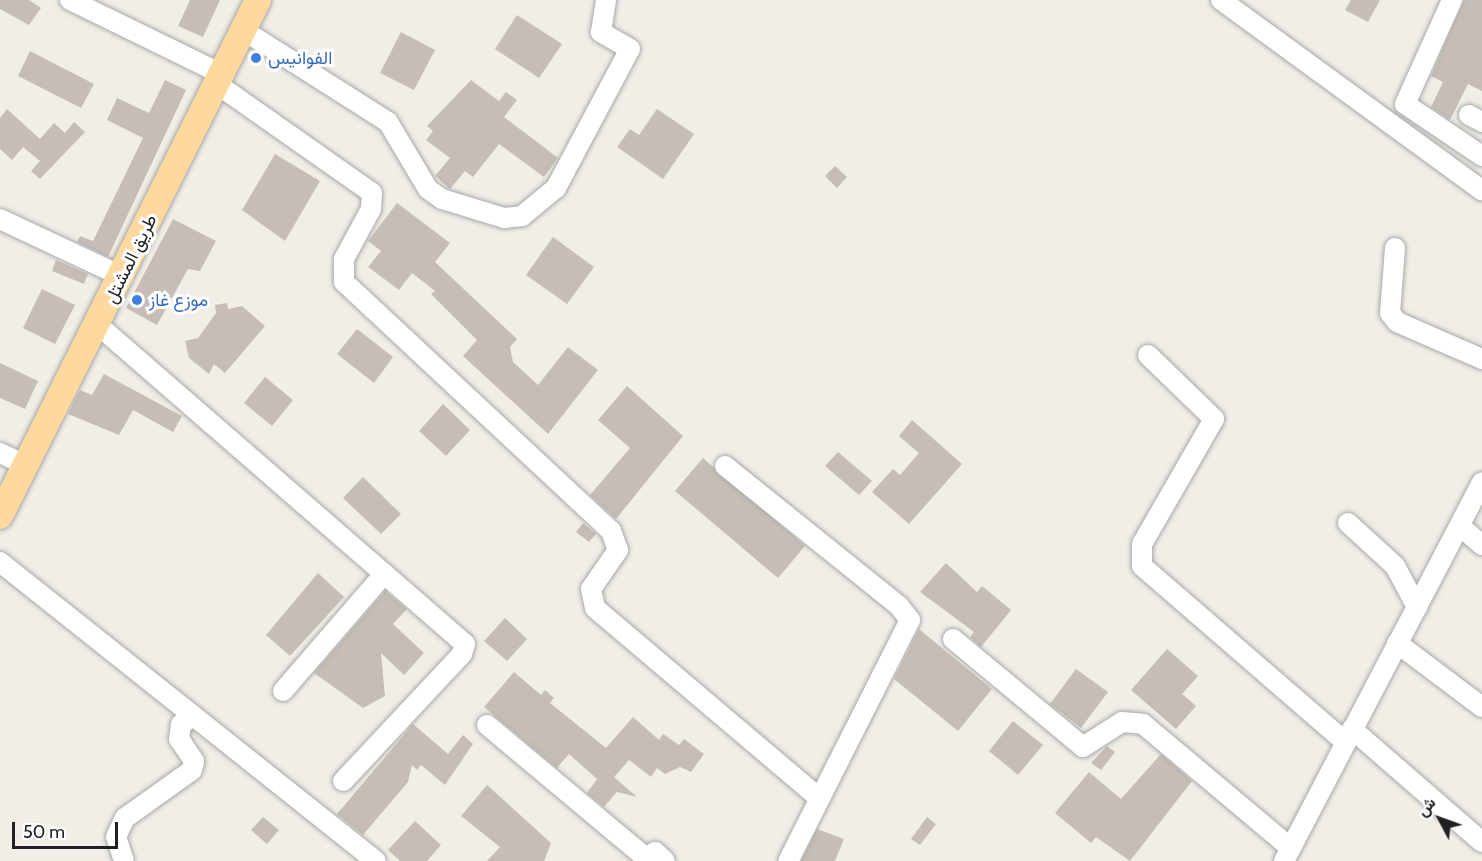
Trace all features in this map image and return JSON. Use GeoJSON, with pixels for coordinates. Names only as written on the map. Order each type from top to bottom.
{"type":"FeatureCollection","features":[{"type":"Feature","properties":{"kind":"main road","name":"طريق المشتل"},"geometry":{"type":"LineString","coordinates":[[0,516],[123,277],[258,0]]}},
{"type":"Feature","properties":{"kind":"street"},"geometry":{"type":"LineString","coordinates":[[70,0],[219,79],[372,193],[371,209],[344,259],[344,282],[611,531],[618,550],[591,589],[595,608],[819,798]]}},
{"type":"Feature","properties":{"kind":"street"},"geometry":{"type":"LineString","coordinates":[[243,30],[388,122],[428,189],[442,199],[504,218],[522,216],[539,206],[566,173],[630,49],[601,32],[606,0]]}},
{"type":"Feature","properties":{"kind":"street"},"geometry":{"type":"LineString","coordinates":[[1221,0],[1482,190]]}},
{"type":"Feature","properties":{"kind":"street"},"geometry":{"type":"LineString","coordinates":[[1452,0],[1405,104],[1482,156]]}},
{"type":"Feature","properties":{"kind":"street"},"geometry":{"type":"LineString","coordinates":[[0,219],[123,277]]}},
{"type":"Feature","properties":{"kind":"street"},"geometry":{"type":"LineString","coordinates":[[1395,248],[1390,313],[1396,322],[1482,359]]}},
{"type":"Feature","properties":{"kind":"street"},"geometry":{"type":"LineString","coordinates":[[98,325],[465,644],[462,654],[343,781]]}},
{"type":"Feature","properties":{"kind":"street"},"geometry":{"type":"LineString","coordinates":[[1148,355],[1214,419],[1142,544],[1142,566],[1348,736],[1482,842]]}},
{"type":"Feature","properties":{"kind":"street"},"geometry":{"type":"LineString","coordinates":[[0,453],[26,465]]}},
{"type":"Feature","properties":{"kind":"street"},"geometry":{"type":"LineString","coordinates":[[725,466],[899,606],[910,620],[788,861]]}},
{"type":"Feature","properties":{"kind":"street"},"geometry":{"type":"LineString","coordinates":[[953,639],[1083,747],[1122,722],[1143,724],[1287,854],[1482,483]]}},
{"type":"Feature","properties":{"kind":"street"},"geometry":{"type":"LineString","coordinates":[[1348,523],[1395,566],[1417,607]]}},
{"type":"Feature","properties":{"kind":"street"},"geometry":{"type":"LineString","coordinates":[[1460,526],[1482,545]]}},
{"type":"Feature","properties":{"kind":"street"},"geometry":{"type":"LineString","coordinates":[[0,562],[376,861]]}},
{"type":"Feature","properties":{"kind":"street"},"geometry":{"type":"LineString","coordinates":[[283,691],[384,574]]}},
{"type":"Feature","properties":{"kind":"street"},"geometry":{"type":"LineString","coordinates":[[1397,644],[1482,707]]}},
{"type":"Feature","properties":{"kind":"street"},"geometry":{"type":"LineString","coordinates":[[124,861],[116,837],[125,818],[192,770],[194,761],[179,739],[181,724],[194,716]]}},
{"type":"Feature","properties":{"kind":"street"},"geometry":{"type":"LineString","coordinates":[[487,725],[652,860]]}},
{"type":"Feature","properties":{"kind":"building"},"geometry":{"type":"Polygon","coordinates":[[[0,0],[29,0],[41,8],[29,25],[0,9],[0,0]]]}},
{"type":"Feature","properties":{"kind":"building"},"geometry":{"type":"Polygon","coordinates":[[[190,0],[220,0],[203,37],[178,26],[190,0]]]}},
{"type":"Feature","properties":{"kind":"building"},"geometry":{"type":"Polygon","coordinates":[[[1351,0],[1380,0],[1368,22],[1345,10],[1351,0]]]}},
{"type":"Feature","properties":{"kind":"building"},"geometry":{"type":"Polygon","coordinates":[[[1464,0],[1482,0],[1482,91],[1468,84],[1450,120],[1431,107],[1443,82],[1431,76],[1464,0]]]}},
{"type":"Feature","properties":{"kind":"building"},"geometry":{"type":"Polygon","coordinates":[[[517,15],[562,44],[539,78],[495,49],[517,15]]]}},
{"type":"Feature","properties":{"kind":"building"},"geometry":{"type":"Polygon","coordinates":[[[401,32],[435,50],[414,90],[380,73],[401,32]]]}},
{"type":"Feature","properties":{"kind":"building"},"geometry":{"type":"Polygon","coordinates":[[[30,51],[94,84],[81,108],[18,76],[30,51]]]}},
{"type":"Feature","properties":{"kind":"building"},"geometry":{"type":"Polygon","coordinates":[[[165,80],[186,90],[108,257],[77,242],[80,236],[93,241],[143,138],[107,120],[117,98],[149,113],[165,80]]]}},
{"type":"Feature","properties":{"kind":"building"},"geometry":{"type":"Polygon","coordinates":[[[471,80],[499,101],[506,92],[517,100],[504,117],[558,158],[544,177],[499,144],[473,177],[465,171],[450,189],[435,176],[450,158],[426,140],[433,131],[427,126],[471,80]]]}},
{"type":"Feature","properties":{"kind":"building"},"geometry":{"type":"Polygon","coordinates":[[[7,109],[40,139],[54,123],[65,133],[74,122],[85,132],[40,179],[31,171],[40,161],[23,147],[12,160],[0,149],[0,118],[7,109]]]}},
{"type":"Feature","properties":{"kind":"building"},"geometry":{"type":"Polygon","coordinates":[[[657,109],[694,134],[663,179],[617,147],[630,129],[639,135],[657,109]]]}},
{"type":"Feature","properties":{"kind":"building"},"geometry":{"type":"Polygon","coordinates":[[[275,154],[320,181],[285,241],[242,210],[275,154]]]}},
{"type":"Feature","properties":{"kind":"building"},"geometry":{"type":"Polygon","coordinates":[[[835,166],[847,177],[837,188],[825,176],[835,166]]]}},
{"type":"Feature","properties":{"kind":"building"},"geometry":{"type":"Polygon","coordinates":[[[397,203],[450,243],[435,262],[517,339],[510,347],[513,362],[538,385],[568,347],[598,370],[548,434],[463,356],[477,340],[431,294],[435,291],[412,273],[399,290],[368,267],[381,251],[368,241],[397,203]]]}},
{"type":"Feature","properties":{"kind":"building"},"geometry":{"type":"Polygon","coordinates":[[[173,219],[216,241],[200,271],[188,269],[157,325],[126,308],[173,219]]]}},
{"type":"Feature","properties":{"kind":"building"},"geometry":{"type":"Polygon","coordinates":[[[553,237],[594,267],[567,304],[526,275],[553,237]]]}},
{"type":"Feature","properties":{"kind":"building"},"geometry":{"type":"Polygon","coordinates":[[[56,260],[88,274],[84,284],[52,271],[56,260]]]}},
{"type":"Feature","properties":{"kind":"building"},"geometry":{"type":"Polygon","coordinates":[[[42,289],[75,305],[55,344],[23,328],[42,289]]]}},
{"type":"Feature","properties":{"kind":"building"},"geometry":{"type":"Polygon","coordinates":[[[227,303],[228,309],[242,306],[265,326],[225,373],[214,364],[209,374],[189,358],[185,341],[198,338],[216,313],[215,305],[227,303]]]}},
{"type":"Feature","properties":{"kind":"building"},"geometry":{"type":"Polygon","coordinates":[[[357,329],[393,357],[374,383],[337,354],[357,329]]]}},
{"type":"Feature","properties":{"kind":"building"},"geometry":{"type":"Polygon","coordinates":[[[0,363],[38,381],[25,409],[0,398],[0,363]]]}},
{"type":"Feature","properties":{"kind":"building"},"geometry":{"type":"Polygon","coordinates":[[[104,374],[182,416],[173,432],[133,410],[119,435],[68,414],[80,390],[92,395],[104,374]]]}},
{"type":"Feature","properties":{"kind":"building"},"geometry":{"type":"Polygon","coordinates":[[[265,377],[293,400],[272,426],[244,403],[265,377]]]}},
{"type":"Feature","properties":{"kind":"building"},"geometry":{"type":"Polygon","coordinates":[[[627,386],[683,436],[616,519],[590,495],[630,448],[598,420],[627,386]]]}},
{"type":"Feature","properties":{"kind":"building"},"geometry":{"type":"Polygon","coordinates":[[[443,404],[470,430],[446,456],[419,431],[443,404]]]}},
{"type":"Feature","properties":{"kind":"building"},"geometry":{"type":"Polygon","coordinates":[[[912,420],[962,464],[909,524],[872,492],[893,469],[900,475],[919,453],[899,436],[912,420]]]}},
{"type":"Feature","properties":{"kind":"building"},"geometry":{"type":"Polygon","coordinates":[[[838,452],[872,481],[859,495],[825,466],[838,452]]]}},
{"type":"Feature","properties":{"kind":"building"},"geometry":{"type":"Polygon","coordinates":[[[703,458],[805,546],[778,578],[675,491],[703,458]]]}},
{"type":"Feature","properties":{"kind":"building"},"geometry":{"type":"Polygon","coordinates":[[[363,477],[401,514],[381,534],[343,498],[363,477]]]}},
{"type":"Feature","properties":{"kind":"building"},"geometry":{"type":"Polygon","coordinates":[[[583,523],[596,534],[589,542],[576,532],[583,523]]]}},
{"type":"Feature","properties":{"kind":"building"},"geometry":{"type":"Polygon","coordinates":[[[946,563],[977,592],[982,586],[1011,610],[981,647],[970,637],[974,632],[920,592],[946,563]]]}},
{"type":"Feature","properties":{"kind":"building"},"geometry":{"type":"Polygon","coordinates":[[[318,573],[344,597],[290,656],[266,635],[318,573]]]}},
{"type":"Feature","properties":{"kind":"building"},"geometry":{"type":"Polygon","coordinates":[[[385,591],[407,609],[393,624],[424,653],[404,675],[381,653],[385,696],[363,708],[314,673],[385,591]]]}},
{"type":"Feature","properties":{"kind":"building"},"geometry":{"type":"Polygon","coordinates":[[[505,618],[527,639],[507,661],[484,641],[505,618]]]}},
{"type":"Feature","properties":{"kind":"building"},"geometry":{"type":"Polygon","coordinates":[[[919,629],[992,689],[958,731],[894,679],[919,629]]]}},
{"type":"Feature","properties":{"kind":"building"},"geometry":{"type":"Polygon","coordinates":[[[1167,649],[1198,676],[1182,694],[1196,706],[1176,729],[1131,690],[1167,649]]]}},
{"type":"Feature","properties":{"kind":"building"},"geometry":{"type":"Polygon","coordinates":[[[1076,669],[1108,692],[1081,728],[1050,704],[1076,669]]]}},
{"type":"Feature","properties":{"kind":"building"},"geometry":{"type":"Polygon","coordinates":[[[514,672],[541,695],[545,690],[554,698],[550,703],[606,748],[633,717],[659,740],[663,734],[679,745],[684,739],[704,754],[691,772],[680,767],[665,774],[657,768],[651,777],[629,760],[614,777],[637,797],[617,792],[604,807],[587,793],[597,779],[569,754],[557,768],[484,707],[514,672]]]}},
{"type":"Feature","properties":{"kind":"building"},"geometry":{"type":"Polygon","coordinates":[[[1013,721],[1043,745],[1018,775],[989,751],[1013,721]]]}},
{"type":"Feature","properties":{"kind":"building"},"geometry":{"type":"Polygon","coordinates":[[[413,724],[448,754],[463,735],[473,744],[445,785],[421,765],[417,770],[412,765],[408,782],[363,835],[337,814],[413,724]]]}},
{"type":"Feature","properties":{"kind":"building"},"geometry":{"type":"Polygon","coordinates":[[[1107,746],[1115,752],[1101,770],[1091,763],[1107,746]]]}},
{"type":"Feature","properties":{"kind":"building"},"geometry":{"type":"Polygon","coordinates":[[[1161,754],[1192,781],[1130,861],[1096,837],[1091,843],[1055,813],[1089,772],[1121,799],[1161,754]]]}},
{"type":"Feature","properties":{"kind":"building"},"geometry":{"type":"Polygon","coordinates":[[[487,785],[551,843],[544,861],[487,861],[500,847],[461,816],[487,785]]]}},
{"type":"Feature","properties":{"kind":"building"},"geometry":{"type":"Polygon","coordinates":[[[263,817],[279,830],[267,844],[251,830],[263,817]]]}},
{"type":"Feature","properties":{"kind":"building"},"geometry":{"type":"Polygon","coordinates":[[[927,817],[936,824],[920,845],[911,839],[927,817]]]}},
{"type":"Feature","properties":{"kind":"building"},"geometry":{"type":"Polygon","coordinates":[[[415,821],[441,845],[427,861],[400,861],[388,850],[415,821]]]}},
{"type":"Feature","properties":{"kind":"building"},"geometry":{"type":"Polygon","coordinates":[[[817,829],[844,839],[835,861],[801,861],[817,829]]]}},
{"type":"Feature","properties":{"kind":"place","name":"الفوانيس"},"geometry":{"type":"Point","coordinates":[256,58]}},
{"type":"Feature","properties":{"kind":"place","name":"موزع غاز"},"geometry":{"type":"Point","coordinates":[137,300]}}]}
